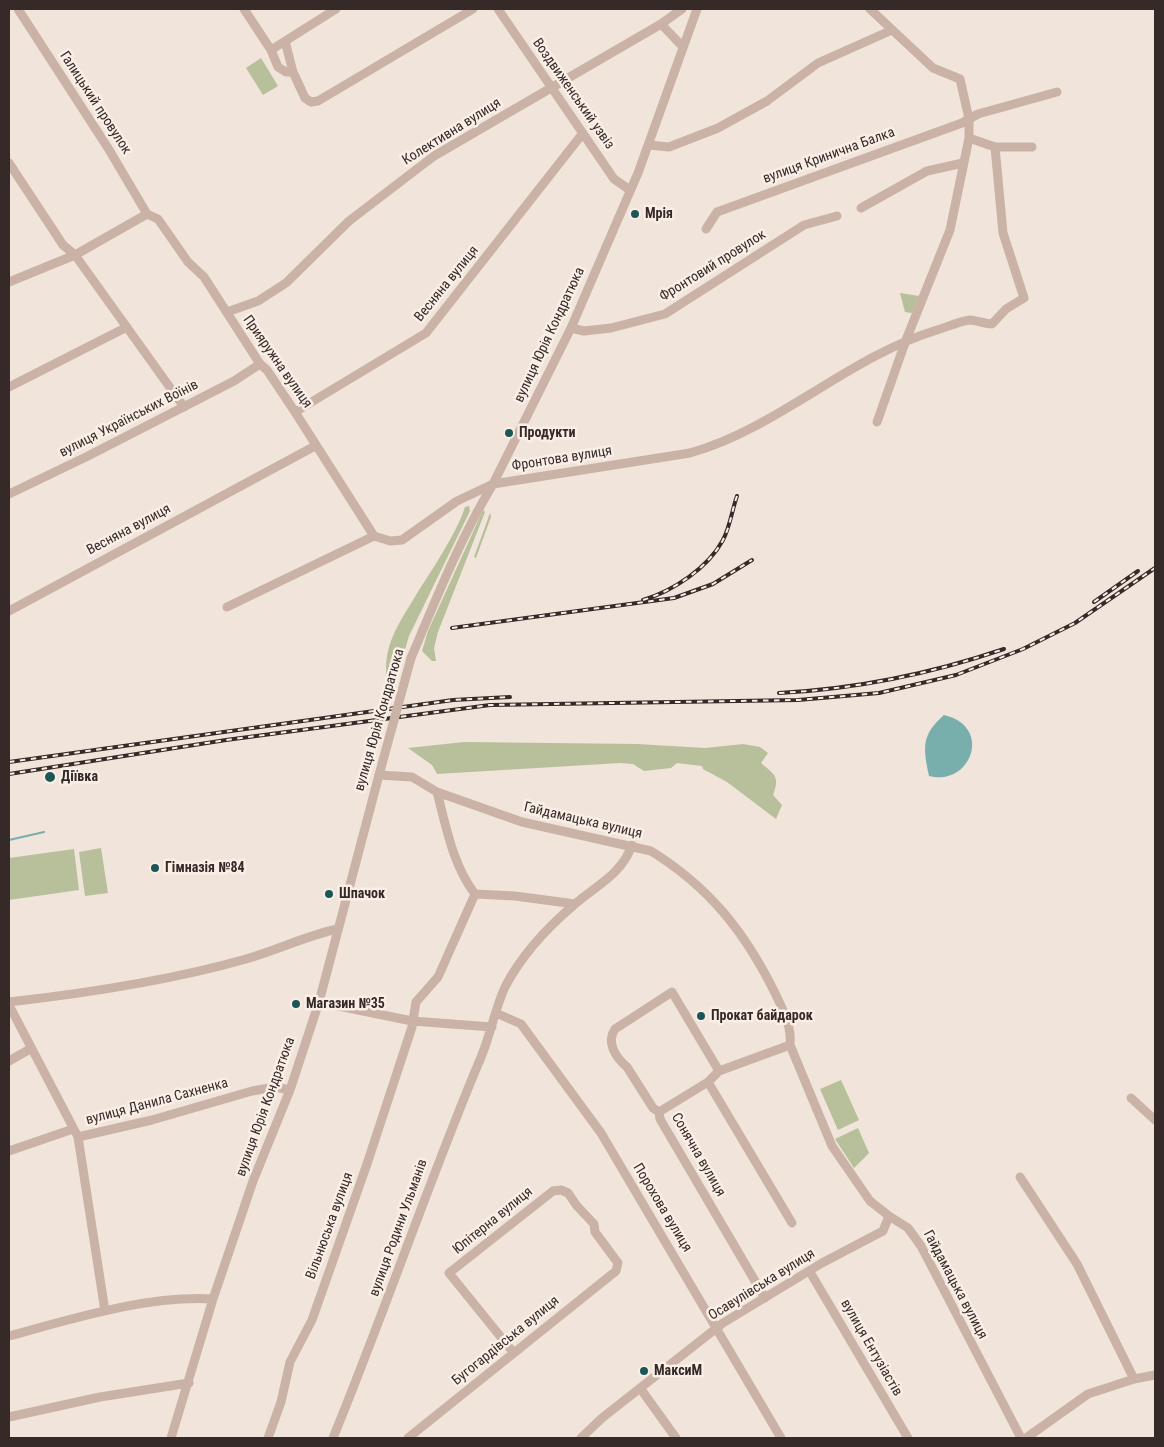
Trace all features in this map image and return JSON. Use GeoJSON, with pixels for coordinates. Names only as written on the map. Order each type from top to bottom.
{"type":"FeatureCollection","features":[{"type":"Feature","properties":{"kind":"street","name":"Галицький провулок"},"geometry":{"type":"LineString","coordinates":[[18,9],[108,148],[147,214]]}},
{"type":"Feature","properties":{"kind":"street"},"geometry":{"type":"LineString","coordinates":[[244,9],[271,50],[278,67],[286,72],[293,72]]}},
{"type":"Feature","properties":{"kind":"street"},"geometry":{"type":"LineString","coordinates":[[271,50],[333,9]]}},
{"type":"Feature","properties":{"kind":"street"},"geometry":{"type":"LineString","coordinates":[[285,41],[293,72],[305,98],[312,102],[473,9]]}},
{"type":"Feature","properties":{"kind":"street","name":"Колективна вулиця"},"geometry":{"type":"LineString","coordinates":[[227,312],[258,301],[286,283],[348,221],[434,156],[552,89],[661,24],[682,9]]}},
{"type":"Feature","properties":{"kind":"street","name":"вулиця Юрія Кондратюка"},"geometry":{"type":"LineString","coordinates":[[171,1438],[213,1300],[253,1181],[290,1090],[319,1002],[410,658],[479,507],[493,484],[571,328],[649,145],[697,9]]}},
{"type":"Feature","properties":{"kind":"street"},"geometry":{"type":"LineString","coordinates":[[870,9],[933,68],[960,79],[969,119],[969,138],[950,230],[906,340],[877,422]]}},
{"type":"Feature","properties":{"kind":"street","name":"Воздвиженський узвіз"},"geometry":{"type":"LineString","coordinates":[[502,10],[552,89],[614,179],[630,190]]}},
{"type":"Feature","properties":{"kind":"street"},"geometry":{"type":"LineString","coordinates":[[661,24],[683,47]]}},
{"type":"Feature","properties":{"kind":"street"},"geometry":{"type":"LineString","coordinates":[[649,145],[669,147],[718,128],[767,100],[818,63],[892,30]]}},
{"type":"Feature","properties":{"kind":"street","name":"вулиця Кринична Балка"},"geometry":{"type":"LineString","coordinates":[[706,229],[716,212],[969,119],[978,114],[1057,92]]}},
{"type":"Feature","properties":{"kind":"street","name":"Весняна вулиця"},"geometry":{"type":"LineString","coordinates":[[295,412],[426,333],[583,133]]}},
{"type":"Feature","properties":{"kind":"street"},"geometry":{"type":"LineString","coordinates":[[969,138],[995,146],[1032,147]]}},
{"type":"Feature","properties":{"kind":"street","name":"Фронтова вулиця"},"geometry":{"type":"LineString","coordinates":[[374,536],[390,541],[402,540],[457,500],[493,484],[690,453],[720,444],[760,425],[831,381],[906,340],[971,320],[992,324],[1006,309],[1024,298],[1003,234],[995,146]]}},
{"type":"Feature","properties":{"kind":"street"},"geometry":{"type":"LineString","coordinates":[[9,163],[63,245],[75,255],[184,407]]}},
{"type":"Feature","properties":{"kind":"street"},"geometry":{"type":"LineString","coordinates":[[861,208],[927,171],[963,163]]}},
{"type":"Feature","properties":{"kind":"street"},"geometry":{"type":"LineString","coordinates":[[9,282],[75,255],[147,214]]}},
{"type":"Feature","properties":{"kind":"street","name":"Прияружна вулиця"},"geometry":{"type":"LineString","coordinates":[[147,214],[158,219],[188,262],[204,277],[227,312],[233,325],[260,364],[268,370],[374,536]]}},
{"type":"Feature","properties":{"kind":"street","name":"Фронтовий провулок"},"geometry":{"type":"LineString","coordinates":[[571,328],[584,331],[611,328],[665,314],[804,225],[837,216]]}},
{"type":"Feature","properties":{"kind":"street"},"geometry":{"type":"LineString","coordinates":[[9,387],[127,327]]}},
{"type":"Feature","properties":{"kind":"street","name":"вулиця Українських Воїнів"},"geometry":{"type":"LineString","coordinates":[[9,494],[184,407],[234,381],[260,364]]}},
{"type":"Feature","properties":{"kind":"street","name":"Весняна вулиця"},"geometry":{"type":"LineString","coordinates":[[9,611],[315,446]]}},
{"type":"Feature","properties":{"kind":"street"},"geometry":{"type":"LineString","coordinates":[[227,607],[374,536]]}},
{"type":"Feature","properties":{"kind":"street","name":"Гайдамацька вулиця"},"geometry":{"type":"LineString","coordinates":[[379,775],[412,777],[437,792],[522,822],[651,851],[668,861],[721,908],[739,929],[784,1012],[791,1034],[790,1045],[832,1146],[870,1201],[908,1228],[921,1246],[1021,1438]]}},
{"type":"Feature","properties":{"kind":"street"},"geometry":{"type":"LineString","coordinates":[[437,792],[450,840],[468,884],[475,894],[515,896],[575,904]]}},
{"type":"Feature","properties":{"kind":"street","name":"вулиця Родини Ульманів"},"geometry":{"type":"LineString","coordinates":[[333,1438],[506,987],[534,945],[575,904],[612,875],[626,861],[632,846]]}},
{"type":"Feature","properties":{"kind":"street","name":"Вільнюська вулиця"},"geometry":{"type":"LineString","coordinates":[[268,1438],[281,1402],[290,1362],[312,1320],[336,1248],[346,1228],[412,1021],[416,1002],[438,977],[475,894]]}},
{"type":"Feature","properties":{"kind":"street"},"geometry":{"type":"LineString","coordinates":[[78,1137],[30,1049],[9,1003],[77,994],[202,969],[247,958],[317,933],[337,929]]}},
{"type":"Feature","properties":{"kind":"street","name":"Сонячна вулиця"},"geometry":{"type":"LineString","coordinates":[[719,1072],[672,992],[615,1029],[610,1036],[610,1043],[653,1108],[659,1112],[660,1119],[765,1298]]}},
{"type":"Feature","properties":{"kind":"street"},"geometry":{"type":"LineString","coordinates":[[319,1002],[412,1021],[492,1027]]}},
{"type":"Feature","properties":{"kind":"street","name":"Порохова вулиця"},"geometry":{"type":"LineString","coordinates":[[496,1012],[521,1024],[576,1096],[632,1184],[781,1438]]}},
{"type":"Feature","properties":{"kind":"street"},"geometry":{"type":"LineString","coordinates":[[659,1112],[708,1082],[719,1072],[790,1045]]}},
{"type":"Feature","properties":{"kind":"street"},"geometry":{"type":"LineString","coordinates":[[9,1061],[30,1049]]}},
{"type":"Feature","properties":{"kind":"street"},"geometry":{"type":"LineString","coordinates":[[708,1082],[792,1224]]}},
{"type":"Feature","properties":{"kind":"street","name":"вулиця Данила Сахненка"},"geometry":{"type":"LineString","coordinates":[[105,1311],[88,1213],[78,1137],[152,1120],[252,1091],[274,1087],[290,1090]]}},
{"type":"Feature","properties":{"kind":"street"},"geometry":{"type":"LineString","coordinates":[[1131,1098],[1155,1120]]}},
{"type":"Feature","properties":{"kind":"street","name":"вулиця Данила Сахненка"},"geometry":{"type":"LineString","coordinates":[[9,1151],[73,1128]]}},
{"type":"Feature","properties":{"kind":"street"},"geometry":{"type":"LineString","coordinates":[[1020,1177],[1077,1264],[1134,1379]]}},
{"type":"Feature","properties":{"kind":"street","name":"Юпітерна вулиця"},"geometry":{"type":"LineString","coordinates":[[513,1352],[449,1273],[553,1191],[561,1190],[568,1193],[594,1224],[595,1232],[618,1263]]}},
{"type":"Feature","properties":{"kind":"street","name":"Осавулівська вулиця"},"geometry":{"type":"LineString","coordinates":[[581,1438],[716,1328],[883,1231],[889,1216]]}},
{"type":"Feature","properties":{"kind":"street","name":"Бугогардівська вулиця"},"geometry":{"type":"LineString","coordinates":[[408,1438],[616,1271],[618,1263]]}},
{"type":"Feature","properties":{"kind":"street","name":"вулиця Ентузіастів"},"geometry":{"type":"LineString","coordinates":[[810,1272],[817,1280],[908,1438]]}},
{"type":"Feature","properties":{"kind":"street"},"geometry":{"type":"LineString","coordinates":[[9,1336],[105,1311],[199,1298],[213,1300]]}},
{"type":"Feature","properties":{"kind":"street"},"geometry":{"type":"LineString","coordinates":[[1026,1438],[1088,1394],[1155,1374]]}},
{"type":"Feature","properties":{"kind":"street"},"geometry":{"type":"LineString","coordinates":[[9,1417],[100,1397],[189,1383]]}},
{"type":"Feature","properties":{"kind":"street"},"geometry":{"type":"LineString","coordinates":[[640,1388],[676,1438]]}},
{"type":"Feature","properties":{"kind":"green space"},"geometry":{"type":"Polygon","coordinates":[[[261,58],[278,86],[263,95],[246,68],[261,58]]]}},
{"type":"Feature","properties":{"kind":"green space"},"geometry":{"type":"Polygon","coordinates":[[[900,293],[919,296],[912,313],[905,312],[900,293]]]}},
{"type":"Feature","properties":{"kind":"green space"},"geometry":{"type":"Polygon","coordinates":[[[469,506],[470,511],[409,636],[396,681],[392,683],[387,681],[387,656],[393,635],[450,540],[465,507],[469,506]]]}},
{"type":"Feature","properties":{"kind":"green space"},"geometry":{"type":"Polygon","coordinates":[[[483,510],[485,512],[438,632],[434,648],[436,661],[432,661],[422,651],[428,631],[483,510]]]}},
{"type":"Feature","properties":{"kind":"green space"},"geometry":{"type":"Polygon","coordinates":[[[490,513],[491,517],[476,558],[474,557],[490,513]]]}},
{"type":"Feature","properties":{"kind":"green space"},"geometry":{"type":"Polygon","coordinates":[[[464,742],[637,744],[705,748],[743,744],[760,747],[768,753],[761,763],[775,776],[776,784],[773,795],[782,805],[776,819],[727,782],[703,769],[702,766],[677,763],[671,768],[644,771],[633,764],[620,763],[437,774],[432,765],[408,748],[464,742]]]}},
{"type":"Feature","properties":{"kind":"green space"},"geometry":{"type":"Polygon","coordinates":[[[101,848],[108,893],[85,896],[79,852],[101,848]]]}},
{"type":"Feature","properties":{"kind":"green space"},"geometry":{"type":"Polygon","coordinates":[[[74,849],[79,890],[9,900],[9,858],[74,849]]]}},
{"type":"Feature","properties":{"kind":"green space"},"geometry":{"type":"Polygon","coordinates":[[[841,1080],[859,1120],[838,1130],[820,1089],[841,1080]]]}},
{"type":"Feature","properties":{"kind":"green space"},"geometry":{"type":"Polygon","coordinates":[[[858,1128],[869,1153],[854,1168],[835,1139],[858,1128]]]}},
{"type":"Feature","properties":{"kind":"water"},"geometry":{"type":"Polygon","coordinates":[[[944,715],[959,722],[969,731],[972,742],[971,754],[965,765],[956,773],[943,777],[929,776],[925,750],[926,742],[931,729],[944,715]]]}},
{"type":"Feature","properties":{"kind":"waterway"},"geometry":{"type":"LineString","coordinates":[[9,840],[44,832]]}},
{"type":"Feature","properties":{"kind":"railway"},"geometry":{"type":"LineString","coordinates":[[643,600],[678,584],[708,560],[723,540],[737,496]]}},
{"type":"Feature","properties":{"kind":"railway"},"geometry":{"type":"LineString","coordinates":[[452,628],[674,598],[713,584],[752,560]]}},
{"type":"Feature","properties":{"kind":"railway"},"geometry":{"type":"LineString","coordinates":[[9,774],[226,740],[490,705],[798,700],[879,693],[956,675],[1023,649],[1075,623],[1155,568]]}},
{"type":"Feature","properties":{"kind":"railway"},"geometry":{"type":"LineString","coordinates":[[1094,602],[1138,571]]}},
{"type":"Feature","properties":{"kind":"railway"},"geometry":{"type":"LineString","coordinates":[[779,693],[837,688],[893,679],[949,666],[1004,649]]}},
{"type":"Feature","properties":{"kind":"railway"},"geometry":{"type":"LineString","coordinates":[[9,762],[453,700],[510,697]]}},
{"type":"Feature","properties":{"kind":"place","name":"Мрія"},"geometry":{"type":"Point","coordinates":[635,214]}},
{"type":"Feature","properties":{"kind":"place","name":"Продукти"},"geometry":{"type":"Point","coordinates":[509,433]}},
{"type":"Feature","properties":{"kind":"place","name":"Діївка"},"geometry":{"type":"Point","coordinates":[50,777]}},
{"type":"Feature","properties":{"kind":"place","name":"Гімназія №84"},"geometry":{"type":"Point","coordinates":[155,868]}},
{"type":"Feature","properties":{"kind":"place","name":"Шпачок"},"geometry":{"type":"Point","coordinates":[329,894]}},
{"type":"Feature","properties":{"kind":"place","name":"Магазин №35"},"geometry":{"type":"Point","coordinates":[296,1004]}},
{"type":"Feature","properties":{"kind":"place","name":"Прокат байдарок"},"geometry":{"type":"Point","coordinates":[701,1016]}},
{"type":"Feature","properties":{"kind":"place","name":"МаксиМ"},"geometry":{"type":"Point","coordinates":[644,1371]}}]}
